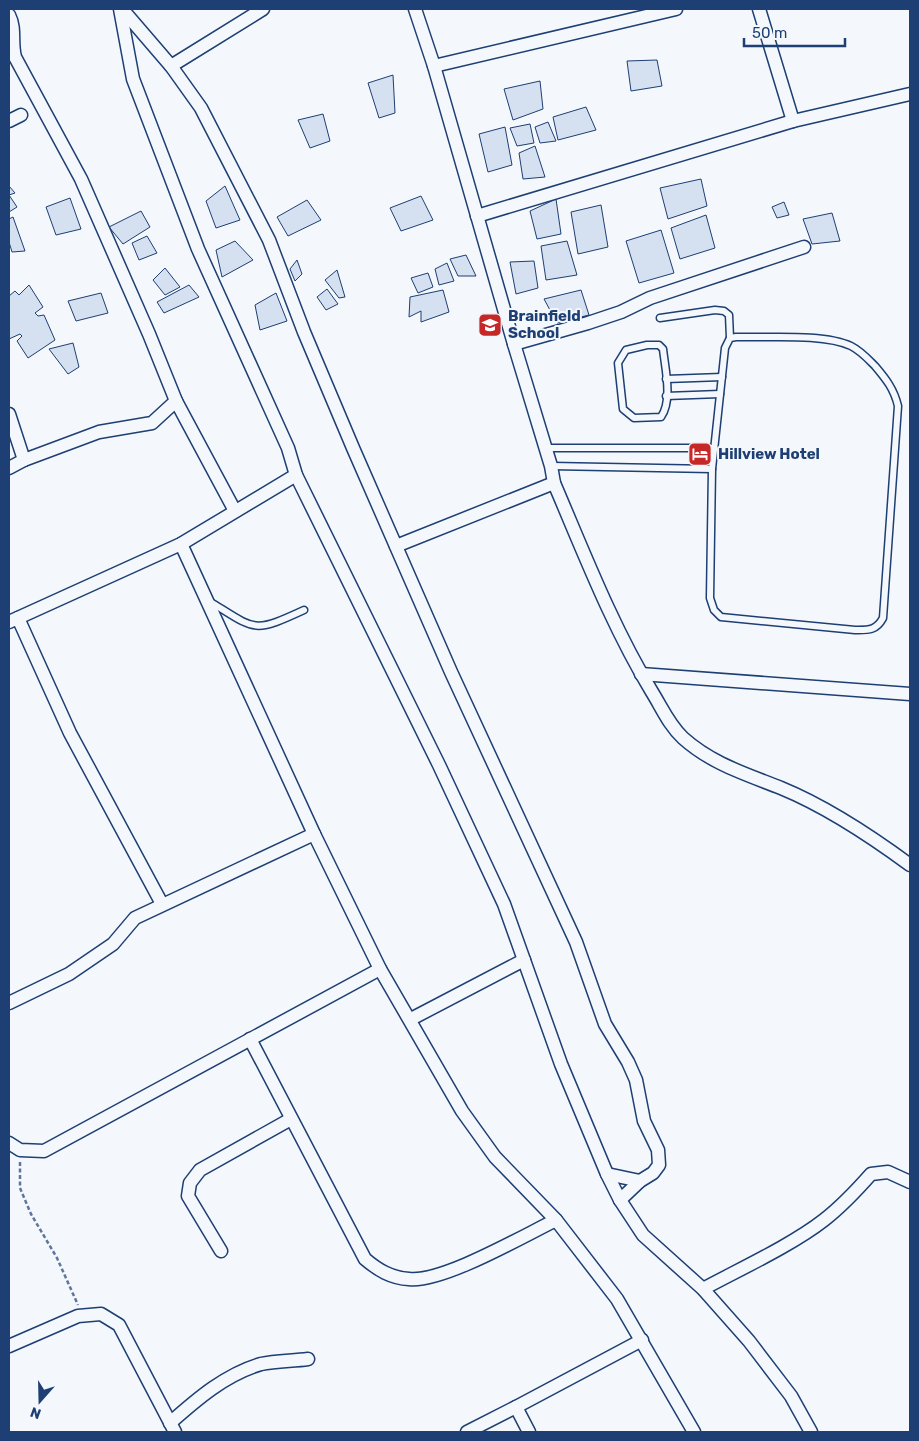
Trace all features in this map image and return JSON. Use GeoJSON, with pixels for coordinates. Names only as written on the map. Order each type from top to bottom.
{"type":"FeatureCollection","features":[{"type":"Feature","properties":{"kind":"street"},"geometry":{"type":"LineString","coordinates":[[121,9],[171,66],[201,108],[269,240],[304,332],[451,672],[576,942],[605,1024],[628,1062],[633,1074],[644,1122],[658,1150],[659,1164],[653,1173],[620,1200]]}},
{"type":"Feature","properties":{"kind":"street"},"geometry":{"type":"LineString","coordinates":[[121,9],[133,78],[198,249],[288,448],[296,475],[439,764],[504,904],[561,1064],[606,1174],[620,1200],[643,1235],[703,1289],[749,1341],[791,1396],[811,1432]]}},
{"type":"Feature","properties":{"kind":"street"},"geometry":{"type":"LineString","coordinates":[[171,66],[263,9]]}},
{"type":"Feature","properties":{"kind":"street"},"geometry":{"type":"LineString","coordinates":[[415,9],[434,66],[551,466],[554,483],[620,636],[667,720],[683,738],[710,758],[741,774],[782,788],[821,809],[884,846],[910,866]]}},
{"type":"Feature","properties":{"kind":"street"},"geometry":{"type":"LineString","coordinates":[[434,66],[676,9]]}},
{"type":"Feature","properties":{"kind":"street"},"geometry":{"type":"LineString","coordinates":[[759,9],[793,121]]}},
{"type":"Feature","properties":{"kind":"street"},"geometry":{"type":"LineString","coordinates":[[9,15],[14,32],[12,47],[15,57],[81,179],[150,334],[176,401],[234,511]]}},
{"type":"Feature","properties":{"kind":"street"},"geometry":{"type":"LineString","coordinates":[[477,216],[793,121],[910,94]]}},
{"type":"Feature","properties":{"kind":"street"},"geometry":{"type":"LineString","coordinates":[[9,121],[21,115]]}},
{"type":"Feature","properties":{"kind":"street"},"geometry":{"type":"LineString","coordinates":[[514,344],[622,312],[650,298],[804,247]]}},
{"type":"Feature","properties":{"kind":"street"},"geometry":{"type":"LineString","coordinates":[[9,468],[24,460],[99,432],[152,423],[176,401]]}},
{"type":"Feature","properties":{"kind":"street"},"geometry":{"type":"LineString","coordinates":[[9,414],[24,460]]}},
{"type":"Feature","properties":{"kind":"street"},"geometry":{"type":"LineString","coordinates":[[162,904],[70,733],[13,620],[181,544],[296,475]]}},
{"type":"Feature","properties":{"kind":"street"},"geometry":{"type":"LineString","coordinates":[[396,546],[554,483]]}},
{"type":"Feature","properties":{"kind":"street"},"geometry":{"type":"LineString","coordinates":[[181,544],[314,834],[380,969],[462,1111],[495,1157],[556,1220],[618,1299],[694,1432]]}},
{"type":"Feature","properties":{"kind":"street"},"geometry":{"type":"LineString","coordinates":[[641,674],[910,694]]}},
{"type":"Feature","properties":{"kind":"street"},"geometry":{"type":"LineString","coordinates":[[9,1003],[70,974],[113,944],[135,918],[314,834]]}},
{"type":"Feature","properties":{"kind":"street"},"geometry":{"type":"LineString","coordinates":[[411,1020],[524,960]]}},
{"type":"Feature","properties":{"kind":"street"},"geometry":{"type":"LineString","coordinates":[[9,1142],[20,1150],[44,1151],[380,969]]}},
{"type":"Feature","properties":{"kind":"street"},"geometry":{"type":"LineString","coordinates":[[250,1039],[365,1259],[382,1273],[410,1280],[442,1275],[556,1220]]}},
{"type":"Feature","properties":{"kind":"street"},"geometry":{"type":"LineString","coordinates":[[221,1251],[188,1196],[190,1183],[200,1170],[292,1119]]}},
{"type":"Feature","properties":{"kind":"street"},"geometry":{"type":"LineString","coordinates":[[703,1289],[788,1243],[822,1222],[847,1201],[871,1174],[888,1172],[910,1182]]}},
{"type":"Feature","properties":{"kind":"street"},"geometry":{"type":"LineString","coordinates":[[606,1174],[640,1182]]}},
{"type":"Feature","properties":{"kind":"street"},"geometry":{"type":"LineString","coordinates":[[9,1346],[78,1316],[101,1314],[119,1325],[173,1428],[200,1397],[236,1374],[262,1364],[308,1359]]}},
{"type":"Feature","properties":{"kind":"street"},"geometry":{"type":"LineString","coordinates":[[467,1432],[642,1340]]}},
{"type":"Feature","properties":{"kind":"street"},"geometry":{"type":"LineString","coordinates":[[516,1407],[529,1432]]}},
{"type":"Feature","properties":{"kind":"lane"},"geometry":{"type":"LineString","coordinates":[[660,318],[714,310],[724,311],[729,315],[730,338],[725,348],[712,469],[710,598],[716,613],[721,617],[744,620],[870,630],[878,626],[883,618],[898,406],[894,392],[885,377],[863,353],[851,346],[825,340],[730,338]]}},
{"type":"Feature","properties":{"kind":"lane"},"geometry":{"type":"LineString","coordinates":[[647,345],[659,345],[664,349],[666,379],[665,411],[661,417],[634,418],[626,414],[623,410],[618,373],[621,356],[626,350],[647,345]]}},
{"type":"Feature","properties":{"kind":"lane"},"geometry":{"type":"LineString","coordinates":[[666,379],[722,377]]}},
{"type":"Feature","properties":{"kind":"lane"},"geometry":{"type":"LineString","coordinates":[[666,396],[720,394]]}},
{"type":"Feature","properties":{"kind":"lane"},"geometry":{"type":"LineString","coordinates":[[545,448],[714,448]]}},
{"type":"Feature","properties":{"kind":"lane"},"geometry":{"type":"LineString","coordinates":[[551,466],[712,469]]}},
{"type":"Feature","properties":{"kind":"lane"},"geometry":{"type":"LineString","coordinates":[[206,598],[248,625],[262,627],[304,610]]}},
{"type":"Feature","properties":{"kind":"path"},"geometry":{"type":"LineString","coordinates":[[20,1150],[20,1188],[78,1303],[78,1316]]}},
{"type":"Feature","properties":{"kind":"building"},"geometry":{"type":"Polygon","coordinates":[[[657,60],[662,86],[631,91],[627,61],[657,60]]]}},
{"type":"Feature","properties":{"kind":"building"},"geometry":{"type":"Polygon","coordinates":[[[393,75],[395,113],[379,118],[368,83],[393,75]]]}},
{"type":"Feature","properties":{"kind":"building"},"geometry":{"type":"Polygon","coordinates":[[[540,81],[543,109],[513,120],[504,89],[540,81]]]}},
{"type":"Feature","properties":{"kind":"building"},"geometry":{"type":"Polygon","coordinates":[[[586,107],[596,130],[558,140],[553,117],[586,107]]]}},
{"type":"Feature","properties":{"kind":"building"},"geometry":{"type":"Polygon","coordinates":[[[323,114],[330,141],[310,148],[298,120],[323,114]]]}},
{"type":"Feature","properties":{"kind":"building"},"geometry":{"type":"Polygon","coordinates":[[[548,122],[556,141],[540,143],[535,127],[548,122]]]}},
{"type":"Feature","properties":{"kind":"building"},"geometry":{"type":"Polygon","coordinates":[[[530,124],[534,143],[517,146],[510,128],[530,124]]]}},
{"type":"Feature","properties":{"kind":"building"},"geometry":{"type":"Polygon","coordinates":[[[505,127],[512,165],[488,172],[479,134],[505,127]]]}},
{"type":"Feature","properties":{"kind":"building"},"geometry":{"type":"Polygon","coordinates":[[[535,146],[545,177],[523,179],[519,153],[535,146]]]}},
{"type":"Feature","properties":{"kind":"building"},"geometry":{"type":"Polygon","coordinates":[[[701,179],[707,206],[668,219],[660,188],[701,179]]]}},
{"type":"Feature","properties":{"kind":"building"},"geometry":{"type":"Polygon","coordinates":[[[9,186],[15,193],[9,195],[9,186]]]}},
{"type":"Feature","properties":{"kind":"building"},"geometry":{"type":"Polygon","coordinates":[[[225,186],[240,220],[216,228],[206,201],[225,186]]]}},
{"type":"Feature","properties":{"kind":"building"},"geometry":{"type":"Polygon","coordinates":[[[9,195],[17,207],[9,212],[9,195]]]}},
{"type":"Feature","properties":{"kind":"building"},"geometry":{"type":"Polygon","coordinates":[[[421,196],[433,220],[401,231],[390,208],[421,196]]]}},
{"type":"Feature","properties":{"kind":"building"},"geometry":{"type":"Polygon","coordinates":[[[70,198],[81,229],[56,235],[46,207],[70,198]]]}},
{"type":"Feature","properties":{"kind":"building"},"geometry":{"type":"Polygon","coordinates":[[[556,199],[561,234],[537,239],[530,211],[556,199]]]}},
{"type":"Feature","properties":{"kind":"building"},"geometry":{"type":"Polygon","coordinates":[[[307,200],[321,220],[288,236],[277,217],[307,200]]]}},
{"type":"Feature","properties":{"kind":"building"},"geometry":{"type":"Polygon","coordinates":[[[784,202],[789,215],[777,218],[772,207],[784,202]]]}},
{"type":"Feature","properties":{"kind":"building"},"geometry":{"type":"Polygon","coordinates":[[[601,205],[608,247],[578,254],[571,212],[601,205]]]}},
{"type":"Feature","properties":{"kind":"building"},"geometry":{"type":"Polygon","coordinates":[[[141,211],[150,227],[123,244],[109,227],[141,211]]]}},
{"type":"Feature","properties":{"kind":"building"},"geometry":{"type":"Polygon","coordinates":[[[832,213],[840,241],[812,244],[803,219],[832,213]]]}},
{"type":"Feature","properties":{"kind":"building"},"geometry":{"type":"Polygon","coordinates":[[[706,215],[715,248],[680,259],[671,228],[706,215]]]}},
{"type":"Feature","properties":{"kind":"building"},"geometry":{"type":"Polygon","coordinates":[[[13,217],[25,251],[12,252],[9,242],[9,219],[13,217]]]}},
{"type":"Feature","properties":{"kind":"building"},"geometry":{"type":"Polygon","coordinates":[[[661,230],[674,273],[639,283],[626,241],[661,230]]]}},
{"type":"Feature","properties":{"kind":"building"},"geometry":{"type":"Polygon","coordinates":[[[147,236],[157,253],[139,260],[132,243],[147,236]]]}},
{"type":"Feature","properties":{"kind":"building"},"geometry":{"type":"Polygon","coordinates":[[[235,241],[253,260],[222,277],[216,250],[235,241]]]}},
{"type":"Feature","properties":{"kind":"building"},"geometry":{"type":"Polygon","coordinates":[[[567,241],[577,275],[546,280],[541,246],[567,241]]]}},
{"type":"Feature","properties":{"kind":"building"},"geometry":{"type":"Polygon","coordinates":[[[466,255],[476,276],[458,276],[450,259],[466,255]]]}},
{"type":"Feature","properties":{"kind":"building"},"geometry":{"type":"Polygon","coordinates":[[[297,260],[302,274],[295,281],[290,269],[297,260]]]}},
{"type":"Feature","properties":{"kind":"building"},"geometry":{"type":"Polygon","coordinates":[[[534,261],[538,288],[516,294],[510,262],[534,261]]]}},
{"type":"Feature","properties":{"kind":"building"},"geometry":{"type":"Polygon","coordinates":[[[447,263],[454,281],[439,285],[435,269],[447,263]]]}},
{"type":"Feature","properties":{"kind":"building"},"geometry":{"type":"Polygon","coordinates":[[[165,268],[180,287],[165,295],[153,280],[165,268]]]}},
{"type":"Feature","properties":{"kind":"building"},"geometry":{"type":"Polygon","coordinates":[[[337,270],[345,297],[339,298],[325,280],[337,270]]]}},
{"type":"Feature","properties":{"kind":"building"},"geometry":{"type":"Polygon","coordinates":[[[428,273],[433,287],[418,293],[411,278],[428,273]]]}},
{"type":"Feature","properties":{"kind":"building"},"geometry":{"type":"Polygon","coordinates":[[[29,285],[43,307],[35,313],[38,316],[44,315],[55,340],[28,358],[17,341],[22,336],[20,334],[9,339],[9,296],[15,291],[19,295],[29,285]]]}},
{"type":"Feature","properties":{"kind":"building"},"geometry":{"type":"Polygon","coordinates":[[[189,285],[199,297],[164,313],[157,302],[189,285]]]}},
{"type":"Feature","properties":{"kind":"building"},"geometry":{"type":"Polygon","coordinates":[[[327,289],[338,304],[326,310],[317,297],[327,289]]]}},
{"type":"Feature","properties":{"kind":"building"},"geometry":{"type":"Polygon","coordinates":[[[443,290],[449,312],[421,322],[421,311],[409,317],[410,297],[443,290]]]}},
{"type":"Feature","properties":{"kind":"building"},"geometry":{"type":"Polygon","coordinates":[[[581,290],[589,315],[557,323],[544,299],[581,290]]]}},
{"type":"Feature","properties":{"kind":"building"},"geometry":{"type":"Polygon","coordinates":[[[101,293],[108,313],[76,321],[68,301],[101,293]]]}},
{"type":"Feature","properties":{"kind":"building"},"geometry":{"type":"Polygon","coordinates":[[[276,293],[287,321],[260,330],[255,305],[276,293]]]}},
{"type":"Feature","properties":{"kind":"building"},"geometry":{"type":"Polygon","coordinates":[[[73,343],[79,367],[68,374],[49,349],[73,343]]]}},
{"type":"Feature","properties":{"kind":"place","name":"Brainfield School"},"geometry":{"type":"Point","coordinates":[490,325]}},
{"type":"Feature","properties":{"kind":"place","name":"Hillview Hotel"},"geometry":{"type":"Point","coordinates":[700,454]}}]}
